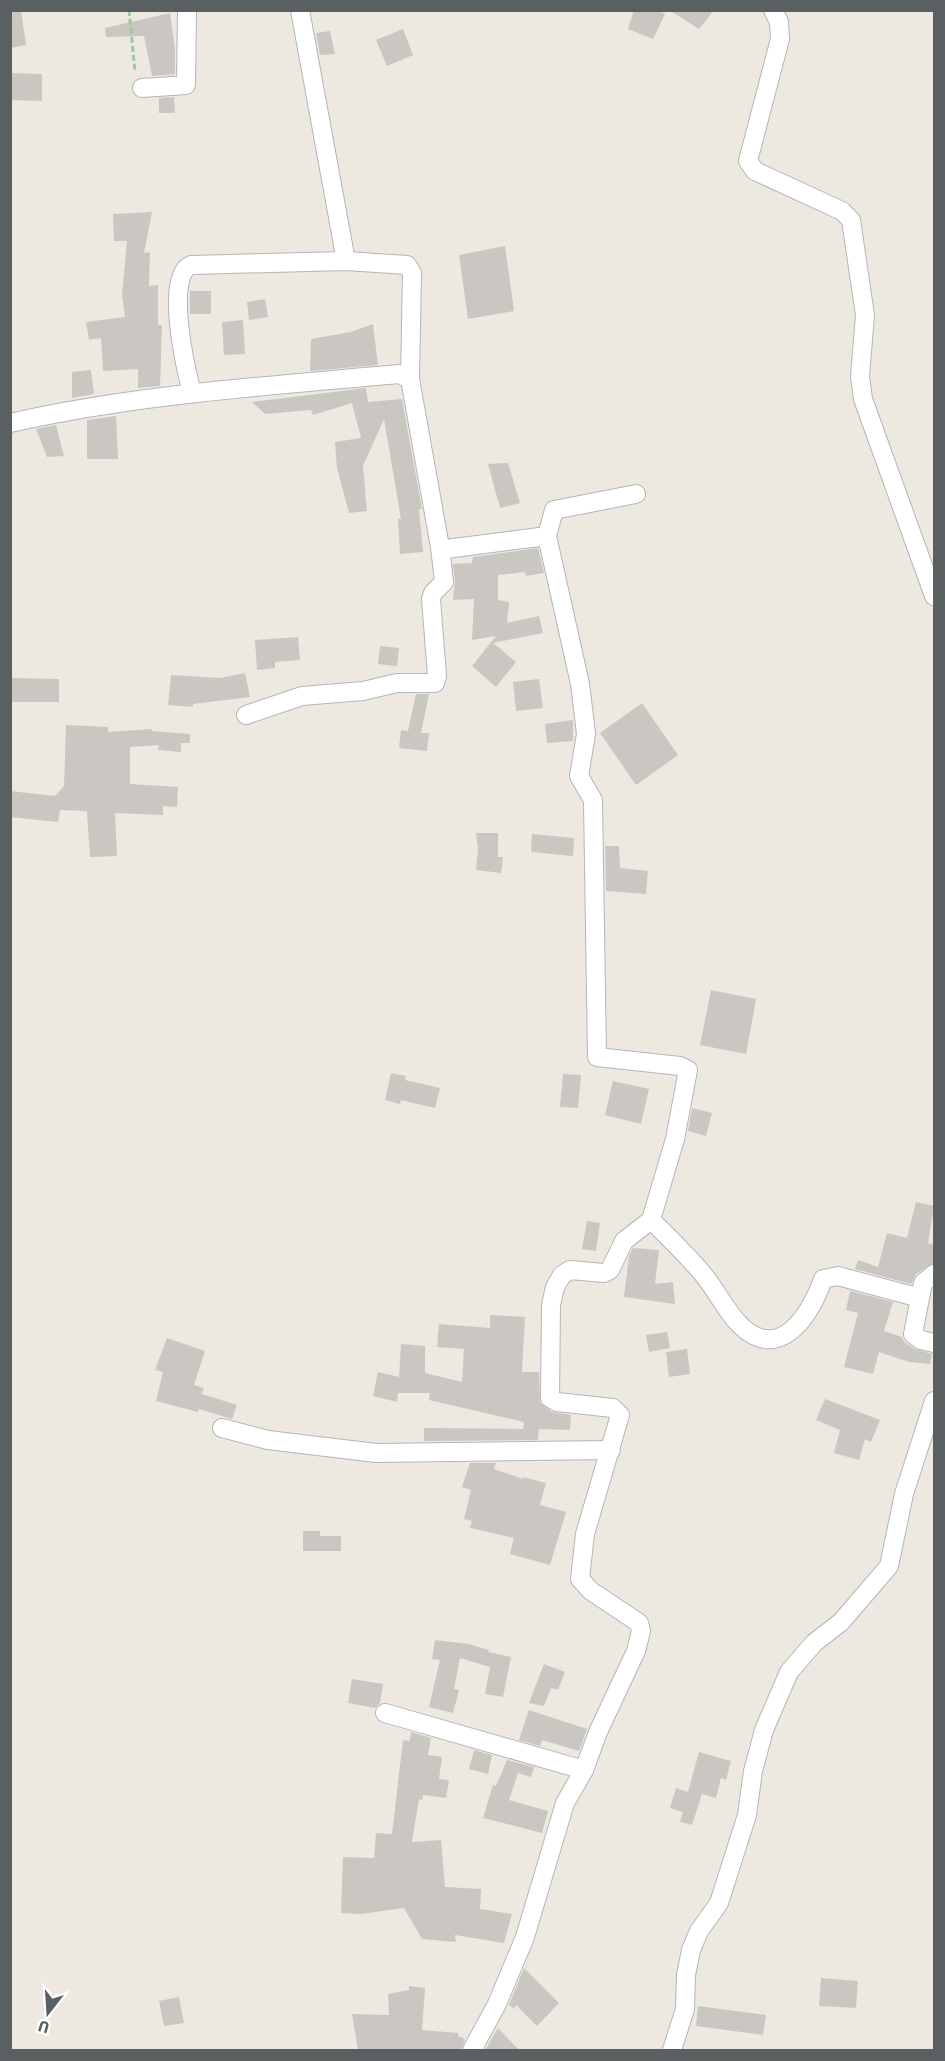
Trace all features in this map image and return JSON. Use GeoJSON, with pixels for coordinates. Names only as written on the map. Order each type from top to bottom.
{"type":"FeatureCollection","features":[{"type":"Feature","properties":{"kind":"street"},"geometry":{"type":"LineString","coordinates":[[142,88],[186,85],[187,10]]}},
{"type":"Feature","properties":{"kind":"street"},"geometry":{"type":"LineString","coordinates":[[300,10],[346,261]]}},
{"type":"Feature","properties":{"kind":"street"},"geometry":{"type":"LineString","coordinates":[[773,10],[779,22],[780,39],[748,161],[755,171],[842,211],[851,220],[865,315],[860,376],[863,399],[934,596]]}},
{"type":"Feature","properties":{"kind":"street"},"geometry":{"type":"LineString","coordinates":[[192,393],[181,347],[178,312],[182,274],[188,266],[346,261],[401,263],[411,269],[410,379],[440,547],[444,582],[433,593],[431,599],[437,676],[435,683],[397,683],[363,691],[305,696],[246,716]]}},
{"type":"Feature","properties":{"kind":"street"},"geometry":{"type":"LineString","coordinates":[[10,423],[125,402],[192,393],[399,374],[410,379]]}},
{"type":"Feature","properties":{"kind":"street"},"geometry":{"type":"LineString","coordinates":[[472,2050],[497,2004],[525,1937],[565,1803],[584,1770],[598,1732],[636,1650],[640,1631],[639,1623],[591,1591],[580,1579],[585,1534],[620,1416],[617,1409],[557,1402],[549,1398],[552,1296],[562,1275],[570,1270],[604,1273],[610,1270],[624,1241],[651,1220],[675,1139],[688,1070],[680,1066],[597,1057],[593,800],[579,776],[586,734],[580,684],[547,536],[554,510],[636,494]]}},
{"type":"Feature","properties":{"kind":"street"},"geometry":{"type":"LineString","coordinates":[[440,547],[446,549],[547,536]]}},
{"type":"Feature","properties":{"kind":"street"},"geometry":{"type":"LineString","coordinates":[[651,1220],[703,1274],[738,1323],[761,1338],[777,1338],[798,1325],[817,1299],[823,1279],[831,1276],[920,1298]]}},
{"type":"Feature","properties":{"kind":"street"},"geometry":{"type":"LineString","coordinates":[[934,1274],[923,1283],[913,1334],[921,1340],[934,1343]]}},
{"type":"Feature","properties":{"kind":"street"},"geometry":{"type":"LineString","coordinates":[[672,2050],[685,2009],[686,1975],[691,1950],[699,1931],[719,1903],[747,1815],[756,1756],[768,1721],[789,1672],[814,1643],[841,1622],[889,1566],[904,1494],[934,1401]]}},
{"type":"Feature","properties":{"kind":"street"},"geometry":{"type":"LineString","coordinates":[[222,1428],[268,1440],[376,1454],[611,1450]]}},
{"type":"Feature","properties":{"kind":"street"},"geometry":{"type":"LineString","coordinates":[[385,1713],[584,1770]]}},
{"type":"Feature","properties":{"kind":"path"},"geometry":{"type":"LineString","coordinates":[[129,10],[136,82],[142,88]]}},
{"type":"Feature","properties":{"kind":"building"},"geometry":{"type":"Polygon","coordinates":[[[10,10],[21,10],[26,45],[10,48],[10,10]]]}},
{"type":"Feature","properties":{"kind":"building"},"geometry":{"type":"Polygon","coordinates":[[[634,10],[656,10],[665,14],[653,39],[628,29],[634,10]]]}},
{"type":"Feature","properties":{"kind":"building"},"geometry":{"type":"Polygon","coordinates":[[[669,10],[714,10],[699,29],[669,10]]]}},
{"type":"Feature","properties":{"kind":"building"},"geometry":{"type":"Polygon","coordinates":[[[170,13],[175,50],[175,74],[152,76],[144,36],[106,37],[105,28],[170,13]]]}},
{"type":"Feature","properties":{"kind":"building"},"geometry":{"type":"Polygon","coordinates":[[[403,29],[413,55],[387,66],[376,40],[403,29]]]}},
{"type":"Feature","properties":{"kind":"building"},"geometry":{"type":"Polygon","coordinates":[[[330,31],[335,54],[320,55],[316,33],[330,31]]]}},
{"type":"Feature","properties":{"kind":"building"},"geometry":{"type":"Polygon","coordinates":[[[10,73],[42,74],[42,101],[10,100],[10,73]]]}},
{"type":"Feature","properties":{"kind":"building"},"geometry":{"type":"Polygon","coordinates":[[[174,97],[175,113],[159,113],[159,98],[174,97]]]}},
{"type":"Feature","properties":{"kind":"building"},"geometry":{"type":"Polygon","coordinates":[[[152,212],[144,253],[150,252],[149,286],[158,285],[158,325],[162,325],[160,386],[138,388],[138,369],[103,371],[101,338],[89,340],[86,322],[125,317],[122,295],[127,241],[114,241],[113,214],[152,212]]]}},
{"type":"Feature","properties":{"kind":"building"},"geometry":{"type":"Polygon","coordinates":[[[505,246],[514,311],[468,319],[459,255],[505,246]]]}},
{"type":"Feature","properties":{"kind":"building"},"geometry":{"type":"Polygon","coordinates":[[[190,291],[211,291],[211,314],[190,314],[190,291]]]}},
{"type":"Feature","properties":{"kind":"building"},"geometry":{"type":"Polygon","coordinates":[[[265,299],[268,317],[249,320],[247,302],[265,299]]]}},
{"type":"Feature","properties":{"kind":"building"},"geometry":{"type":"Polygon","coordinates":[[[243,320],[245,354],[224,355],[222,322],[243,320]]]}},
{"type":"Feature","properties":{"kind":"building"},"geometry":{"type":"Polygon","coordinates":[[[373,324],[378,365],[310,371],[311,339],[351,332],[373,324]]]}},
{"type":"Feature","properties":{"kind":"building"},"geometry":{"type":"Polygon","coordinates":[[[91,370],[94,394],[72,398],[72,372],[91,370]]]}},
{"type":"Feature","properties":{"kind":"building"},"geometry":{"type":"Polygon","coordinates":[[[366,388],[368,402],[402,399],[422,509],[419,509],[423,552],[400,554],[398,519],[401,519],[384,419],[363,466],[367,511],[349,513],[337,468],[335,442],[361,438],[352,403],[313,415],[311,410],[265,414],[252,402],[366,388]]]}},
{"type":"Feature","properties":{"kind":"building"},"geometry":{"type":"Polygon","coordinates":[[[116,416],[118,459],[87,459],[87,420],[116,416]]]}},
{"type":"Feature","properties":{"kind":"building"},"geometry":{"type":"Polygon","coordinates":[[[56,425],[64,456],[47,457],[36,429],[56,425]]]}},
{"type":"Feature","properties":{"kind":"building"},"geometry":{"type":"Polygon","coordinates":[[[508,463],[520,503],[500,508],[488,464],[508,463]]]}},
{"type":"Feature","properties":{"kind":"building"},"geometry":{"type":"Polygon","coordinates":[[[538,548],[544,573],[526,576],[525,572],[498,575],[498,600],[509,602],[507,623],[539,616],[543,633],[493,643],[516,662],[496,687],[472,666],[496,636],[472,640],[474,599],[453,600],[455,581],[453,564],[472,563],[473,557],[538,548]]]}},
{"type":"Feature","properties":{"kind":"building"},"geometry":{"type":"Polygon","coordinates":[[[298,637],[300,660],[275,662],[275,668],[257,670],[255,640],[298,637]]]}},
{"type":"Feature","properties":{"kind":"building"},"geometry":{"type":"Polygon","coordinates":[[[380,646],[399,648],[397,666],[378,664],[380,646]]]}},
{"type":"Feature","properties":{"kind":"building"},"geometry":{"type":"Polygon","coordinates":[[[245,673],[250,697],[193,704],[193,707],[168,705],[171,675],[220,678],[245,673]]]}},
{"type":"Feature","properties":{"kind":"building"},"geometry":{"type":"Polygon","coordinates":[[[10,678],[59,679],[59,702],[10,702],[10,678]]]}},
{"type":"Feature","properties":{"kind":"building"},"geometry":{"type":"Polygon","coordinates":[[[539,679],[543,708],[516,711],[513,682],[539,679]]]}},
{"type":"Feature","properties":{"kind":"building"},"geometry":{"type":"Polygon","coordinates":[[[416,694],[429,694],[421,733],[429,733],[427,751],[399,748],[401,730],[408,731],[416,694]]]}},
{"type":"Feature","properties":{"kind":"building"},"geometry":{"type":"Polygon","coordinates":[[[642,703],[678,755],[636,785],[600,733],[642,703]]]}},
{"type":"Feature","properties":{"kind":"building"},"geometry":{"type":"Polygon","coordinates":[[[573,720],[573,741],[547,743],[545,724],[573,720]]]}},
{"type":"Feature","properties":{"kind":"building"},"geometry":{"type":"Polygon","coordinates":[[[66,725],[108,727],[108,732],[152,729],[152,731],[190,734],[190,743],[181,743],[181,752],[158,750],[159,745],[130,747],[130,784],[178,787],[177,807],[163,806],[163,815],[115,813],[117,856],[90,857],[87,811],[60,810],[58,822],[10,817],[10,791],[55,796],[64,786],[66,725]]]}},
{"type":"Feature","properties":{"kind":"building"},"geometry":{"type":"Polygon","coordinates":[[[476,833],[498,833],[498,857],[503,857],[501,873],[476,870],[478,849],[476,833]]]}},
{"type":"Feature","properties":{"kind":"building"},"geometry":{"type":"Polygon","coordinates":[[[532,834],[574,838],[573,856],[531,852],[532,834]]]}},
{"type":"Feature","properties":{"kind":"building"},"geometry":{"type":"Polygon","coordinates":[[[605,846],[619,846],[620,868],[648,871],[646,894],[606,891],[605,846]]]}},
{"type":"Feature","properties":{"kind":"building"},"geometry":{"type":"Polygon","coordinates":[[[711,990],[756,999],[746,1054],[700,1045],[711,990]]]}},
{"type":"Feature","properties":{"kind":"building"},"geometry":{"type":"Polygon","coordinates":[[[391,1073],[406,1076],[405,1080],[440,1088],[435,1108],[401,1100],[400,1104],[385,1100],[391,1073]]]}},
{"type":"Feature","properties":{"kind":"building"},"geometry":{"type":"Polygon","coordinates":[[[563,1074],[581,1075],[578,1108],[560,1107],[563,1074]]]}},
{"type":"Feature","properties":{"kind":"building"},"geometry":{"type":"Polygon","coordinates":[[[613,1081],[649,1089],[641,1124],[605,1115],[613,1081]]]}},
{"type":"Feature","properties":{"kind":"building"},"geometry":{"type":"Polygon","coordinates":[[[692,1108],[712,1113],[706,1136],[688,1131],[692,1108]]]}},
{"type":"Feature","properties":{"kind":"building"},"geometry":{"type":"Polygon","coordinates":[[[916,1202],[934,1206],[928,1243],[934,1245],[934,1263],[916,1274],[911,1284],[855,1269],[858,1260],[878,1267],[887,1233],[907,1238],[916,1202]]]}},
{"type":"Feature","properties":{"kind":"building"},"geometry":{"type":"Polygon","coordinates":[[[587,1221],[600,1223],[596,1251],[582,1249],[587,1221]]]}},
{"type":"Feature","properties":{"kind":"building"},"geometry":{"type":"Polygon","coordinates":[[[633,1248],[659,1250],[655,1284],[673,1282],[675,1304],[624,1297],[629,1256],[633,1248]]]}},
{"type":"Feature","properties":{"kind":"building"},"geometry":{"type":"Polygon","coordinates":[[[850,1291],[893,1302],[884,1331],[902,1337],[904,1342],[915,1349],[932,1354],[930,1364],[909,1362],[879,1352],[873,1374],[844,1367],[858,1313],[846,1310],[850,1291]]]}},
{"type":"Feature","properties":{"kind":"building"},"geometry":{"type":"Polygon","coordinates":[[[490,1315],[525,1317],[522,1372],[539,1372],[540,1403],[552,1412],[571,1415],[570,1430],[539,1429],[538,1440],[424,1441],[424,1428],[523,1429],[524,1422],[429,1400],[430,1393],[398,1393],[397,1402],[373,1396],[378,1372],[399,1377],[401,1344],[425,1346],[425,1373],[462,1382],[464,1349],[437,1347],[439,1324],[490,1328],[490,1315]]]}},
{"type":"Feature","properties":{"kind":"building"},"geometry":{"type":"Polygon","coordinates":[[[667,1332],[670,1348],[649,1352],[646,1335],[667,1332]]]}},
{"type":"Feature","properties":{"kind":"building"},"geometry":{"type":"Polygon","coordinates":[[[167,1338],[205,1351],[194,1385],[204,1388],[202,1394],[237,1405],[232,1419],[199,1409],[198,1412],[156,1401],[163,1372],[155,1370],[167,1338]]]}},
{"type":"Feature","properties":{"kind":"building"},"geometry":{"type":"Polygon","coordinates":[[[687,1349],[690,1374],[669,1377],[666,1352],[687,1349]]]}},
{"type":"Feature","properties":{"kind":"building"},"geometry":{"type":"Polygon","coordinates":[[[825,1399],[880,1420],[871,1442],[865,1439],[859,1460],[834,1453],[840,1430],[816,1420],[825,1399]]]}},
{"type":"Feature","properties":{"kind":"building"},"geometry":{"type":"Polygon","coordinates":[[[470,1463],[496,1463],[494,1469],[523,1479],[523,1477],[546,1483],[540,1505],[566,1512],[550,1565],[510,1554],[514,1538],[470,1528],[472,1521],[464,1519],[471,1490],[462,1487],[470,1463]]]}},
{"type":"Feature","properties":{"kind":"building"},"geometry":{"type":"Polygon","coordinates":[[[303,1531],[320,1531],[320,1536],[341,1536],[341,1551],[303,1551],[303,1531]]]}},
{"type":"Feature","properties":{"kind":"building"},"geometry":{"type":"Polygon","coordinates":[[[435,1640],[468,1644],[489,1650],[488,1652],[511,1657],[503,1697],[485,1694],[490,1667],[460,1658],[454,1689],[459,1690],[453,1713],[429,1707],[440,1660],[432,1659],[435,1640]]]}},
{"type":"Feature","properties":{"kind":"building"},"geometry":{"type":"Polygon","coordinates":[[[544,1664],[565,1672],[558,1690],[551,1688],[544,1706],[529,1703],[544,1664]]]}},
{"type":"Feature","properties":{"kind":"building"},"geometry":{"type":"Polygon","coordinates":[[[352,1679],[383,1684],[380,1703],[375,1708],[348,1703],[352,1679]]]}},
{"type":"Feature","properties":{"kind":"building"},"geometry":{"type":"Polygon","coordinates":[[[529,1710],[587,1729],[579,1751],[542,1740],[540,1746],[519,1740],[529,1710]]]}},
{"type":"Feature","properties":{"kind":"building"},"geometry":{"type":"Polygon","coordinates":[[[411,1732],[431,1738],[428,1755],[442,1757],[439,1779],[449,1780],[446,1798],[423,1795],[422,1800],[419,1799],[412,1842],[441,1840],[445,1887],[481,1889],[480,1909],[512,1914],[504,1943],[455,1935],[456,1942],[422,1939],[404,1908],[361,1914],[341,1913],[343,1857],[374,1858],[376,1833],[392,1834],[403,1740],[410,1741],[411,1732]]]}},
{"type":"Feature","properties":{"kind":"building"},"geometry":{"type":"Polygon","coordinates":[[[474,1750],[492,1755],[488,1774],[469,1769],[474,1750]]]}},
{"type":"Feature","properties":{"kind":"building"},"geometry":{"type":"Polygon","coordinates":[[[699,1752],[731,1761],[726,1780],[721,1778],[716,1798],[702,1794],[692,1825],[680,1822],[683,1812],[670,1808],[676,1788],[688,1792],[699,1752]]]}},
{"type":"Feature","properties":{"kind":"building"},"geometry":{"type":"Polygon","coordinates":[[[507,1760],[534,1767],[531,1777],[518,1773],[509,1800],[548,1811],[542,1833],[483,1818],[493,1785],[496,1786],[507,1760]]]}},
{"type":"Feature","properties":{"kind":"building"},"geometry":{"type":"Polygon","coordinates":[[[524,1968],[559,2003],[537,2026],[516,2005],[514,2009],[509,2005],[524,1968]]]}},
{"type":"Feature","properties":{"kind":"building"},"geometry":{"type":"Polygon","coordinates":[[[821,1978],[858,1981],[856,2008],[819,2006],[821,1978]]]}},
{"type":"Feature","properties":{"kind":"building"},"geometry":{"type":"Polygon","coordinates":[[[409,1986],[425,1988],[422,2030],[458,2033],[458,2036],[465,2039],[461,2050],[358,2050],[352,2014],[389,2015],[388,1994],[409,1990],[409,1986]]]}},
{"type":"Feature","properties":{"kind":"building"},"geometry":{"type":"Polygon","coordinates":[[[179,1997],[184,2023],[164,2026],[159,2001],[179,1997]]]}},
{"type":"Feature","properties":{"kind":"building"},"geometry":{"type":"Polygon","coordinates":[[[698,2006],[766,2015],[763,2035],[696,2026],[698,2006]]]}},
{"type":"Feature","properties":{"kind":"building"},"geometry":{"type":"Polygon","coordinates":[[[498,2028],[519,2050],[485,2050],[498,2028]]]}}]}
